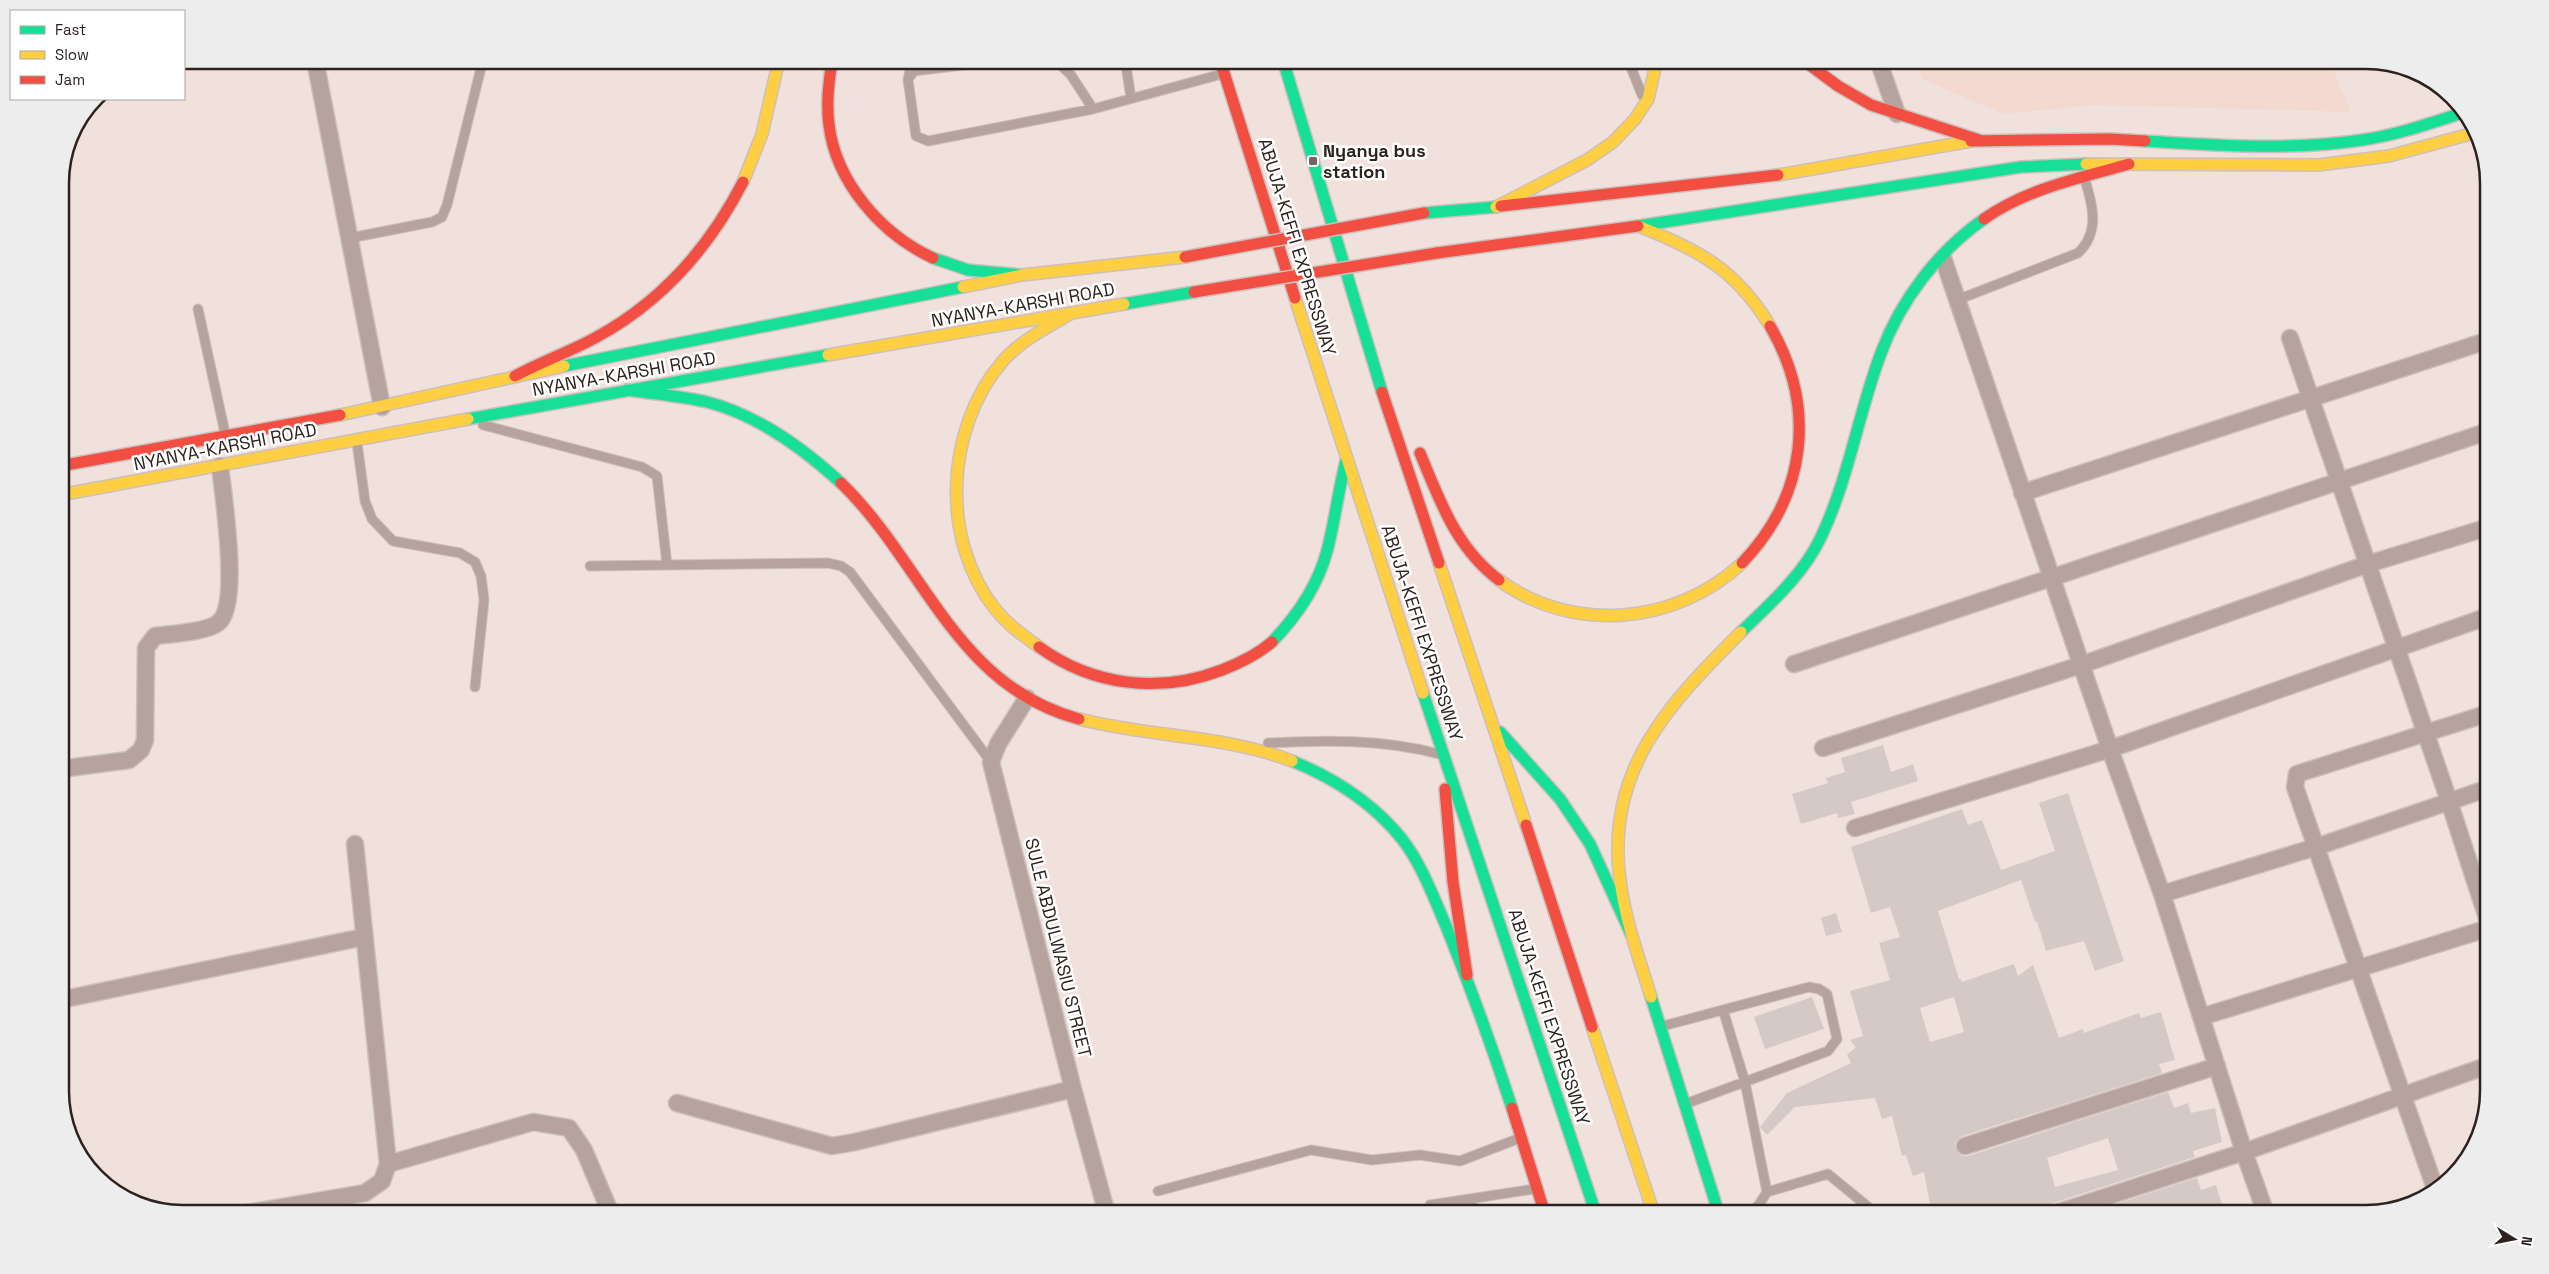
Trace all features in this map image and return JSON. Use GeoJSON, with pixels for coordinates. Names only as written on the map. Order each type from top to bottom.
{"type":"FeatureCollection","features":[{"type":"Feature","properties":{"kind":"main road"},"geometry":{"type":"LineString","coordinates":[[515,376],[597,337],[643,307],[676,278],[704,248],[742,184],[756,152],[777,69]]}},
{"type":"Feature","properties":{"kind":"main road"},"geometry":{"type":"LineString","coordinates":[[831,69],[825,104],[829,129],[839,162],[847,178],[873,216],[900,241],[915,251],[952,266],[1022,275]]}},
{"type":"Feature","properties":{"kind":"main road","name":"ABUJA-KEFFI EXPRESSWAY"},"geometry":{"type":"LineString","coordinates":[[1223,69],[1346,461],[1593,1205]]}},
{"type":"Feature","properties":{"kind":"main road"},"geometry":{"type":"LineString","coordinates":[[1286,69],[1366,342],[1651,1205]]}},
{"type":"Feature","properties":{"kind":"main road"},"geometry":{"type":"LineString","coordinates":[[1496,207],[1587,162],[1606,150],[1627,131],[1645,104],[1652,87],[1655,69]]}},
{"type":"Feature","properties":{"kind":"main road"},"geometry":{"type":"LineString","coordinates":[[1815,69],[1838,86],[1863,100],[1897,114],[1979,140],[2110,139],[2224,145],[2307,144],[2362,140],[2457,114]]}},
{"type":"Feature","properties":{"kind":"main road","name":"NYANYA-KARSHI ROAD"},"geometry":{"type":"LineString","coordinates":[[69,493],[627,390],[1194,292],[1437,253],[1638,226],[2021,167],[2070,162],[2258,167],[2360,161],[2388,156],[2469,133]]}},
{"type":"Feature","properties":{"kind":"main road","name":"NYANYA-KARSHI ROAD"},"geometry":{"type":"LineString","coordinates":[[69,464],[382,407],[515,376],[1022,275],[1185,257],[1424,213],[1496,207],[1764,177],[1979,140]]}},
{"type":"Feature","properties":{"kind":"main road"},"geometry":{"type":"LineString","coordinates":[[1716,1205],[1631,934],[1620,879],[1617,836],[1621,798],[1638,754],[1670,704],[1770,604],[1800,572],[1810,556],[1832,513],[1869,385],[1885,342],[1911,295],[1964,236],[1991,215],[2021,200],[2084,177],[2129,164]]}},
{"type":"Feature","properties":{"kind":"main road"},"geometry":{"type":"LineString","coordinates":[[1416,444],[1445,514],[1462,543],[1477,562],[1496,578],[1536,602],[1590,616],[1617,617],[1648,612],[1679,603],[1711,587],[1736,570],[1761,543],[1793,483],[1802,446],[1801,413],[1794,378],[1771,323],[1736,282],[1710,260],[1690,248],[1638,226]]}},
{"type":"Feature","properties":{"kind":"main road"},"geometry":{"type":"LineString","coordinates":[[1070,314],[1021,343],[995,370],[983,389],[959,450],[955,495],[959,532],[973,572],[992,605],[1009,623],[1039,647],[1068,665],[1094,675],[1128,684],[1163,685],[1200,678],[1232,666],[1263,649],[1288,624],[1322,567],[1346,461]]}},
{"type":"Feature","properties":{"kind":"main road"},"geometry":{"type":"LineString","coordinates":[[1366,342],[1398,401]]}},
{"type":"Feature","properties":{"kind":"main road"},"geometry":{"type":"LineString","coordinates":[[627,390],[721,406],[750,418],[818,461],[848,489],[881,529],[957,638],[990,672],[1027,698],[1065,716],[1123,730],[1236,745],[1286,758],[1330,778],[1364,802],[1401,838],[1428,881],[1467,975],[1542,1205]]}},
{"type":"Feature","properties":{"kind":"main road"},"geometry":{"type":"LineString","coordinates":[[1492,722],[1560,799],[1590,844],[1631,934]]}},
{"type":"Feature","properties":{"kind":"main road"},"geometry":{"type":"LineString","coordinates":[[1444,755],[1448,847],[1456,916],[1467,975]]}},
{"type":"Feature","properties":{"kind":"street"},"geometry":{"type":"LineString","coordinates":[[316,69],[382,407]]}},
{"type":"Feature","properties":{"kind":"street"},"geometry":{"type":"LineString","coordinates":[[1881,69],[1897,114]]}},
{"type":"Feature","properties":{"kind":"street"},"geometry":{"type":"LineString","coordinates":[[1943,258],[2081,665],[2162,894],[2244,1152],[2263,1205]]}},
{"type":"Feature","properties":{"kind":"street"},"geometry":{"type":"LineString","coordinates":[[2290,338],[2450,801],[2480,896]]}},
{"type":"Feature","properties":{"kind":"street"},"geometry":{"type":"LineString","coordinates":[[2022,493],[2480,343]]}},
{"type":"Feature","properties":{"kind":"street"},"geometry":{"type":"LineString","coordinates":[[1794,664],[2480,434]]}},
{"type":"Feature","properties":{"kind":"street"},"geometry":{"type":"LineString","coordinates":[[69,768],[129,760],[141,750],[146,740],[146,648],[150,640],[155,636],[209,627],[219,623],[224,614],[231,584],[220,466]]}},
{"type":"Feature","properties":{"kind":"street"},"geometry":{"type":"LineString","coordinates":[[1823,748],[2081,665],[2368,564],[2480,530]]}},
{"type":"Feature","properties":{"kind":"street"},"geometry":{"type":"LineString","coordinates":[[1855,828],[2110,748],[2480,619]]}},
{"type":"Feature","properties":{"kind":"street"},"geometry":{"type":"LineString","coordinates":[[991,762],[998,744],[1027,698]]}},
{"type":"Feature","properties":{"kind":"street"},"geometry":{"type":"LineString","coordinates":[[2434,1184],[2295,787],[2297,774],[2480,716]]}},
{"type":"Feature","properties":{"kind":"street","name":"SULE ABDULWASIU STREET"},"geometry":{"type":"LineString","coordinates":[[991,762],[1073,1089],[1105,1205]]}},
{"type":"Feature","properties":{"kind":"street"},"geometry":{"type":"LineString","coordinates":[[2162,894],[2316,847],[2480,791]]}},
{"type":"Feature","properties":{"kind":"street"},"geometry":{"type":"LineString","coordinates":[[295,1205],[366,1193],[382,1181],[388,1164],[355,844]]}},
{"type":"Feature","properties":{"kind":"street"},"geometry":{"type":"LineString","coordinates":[[2201,1017],[2480,931]]}},
{"type":"Feature","properties":{"kind":"street"},"geometry":{"type":"LineString","coordinates":[[69,998],[364,937]]}},
{"type":"Feature","properties":{"kind":"street"},"geometry":{"type":"LineString","coordinates":[[1965,1146],[2217,1066]]}},
{"type":"Feature","properties":{"kind":"street"},"geometry":{"type":"LineString","coordinates":[[2081,1205],[2244,1152],[2480,1068]]}},
{"type":"Feature","properties":{"kind":"street"},"geometry":{"type":"LineString","coordinates":[[677,1103],[832,1146],[1073,1089]]}},
{"type":"Feature","properties":{"kind":"street"},"geometry":{"type":"LineString","coordinates":[[388,1164],[533,1122],[569,1128],[584,1150],[607,1205]]}},
{"type":"Feature","properties":{"kind":"lane"},"geometry":{"type":"LineString","coordinates":[[350,238],[432,222],[442,218],[447,205],[481,69]]}},
{"type":"Feature","properties":{"kind":"lane"},"geometry":{"type":"LineString","coordinates":[[910,69],[908,80],[916,136],[928,142],[1093,109],[1224,73]]}},
{"type":"Feature","properties":{"kind":"lane"},"geometry":{"type":"LineString","coordinates":[[908,80],[914,72],[937,69]]}},
{"type":"Feature","properties":{"kind":"lane"},"geometry":{"type":"LineString","coordinates":[[1065,69],[1071,75],[1093,109]]}},
{"type":"Feature","properties":{"kind":"lane"},"geometry":{"type":"LineString","coordinates":[[1126,69],[1131,98]]}},
{"type":"Feature","properties":{"kind":"lane"},"geometry":{"type":"LineString","coordinates":[[1631,69],[1645,104]]}},
{"type":"Feature","properties":{"kind":"lane"},"geometry":{"type":"LineString","coordinates":[[1957,300],[2078,253],[2086,245],[2093,229],[2092,204],[2084,177]]}},
{"type":"Feature","properties":{"kind":"lane"},"geometry":{"type":"LineString","coordinates":[[198,309],[225,436]]}},
{"type":"Feature","properties":{"kind":"lane"},"geometry":{"type":"LineString","coordinates":[[463,420],[642,467],[657,476],[666,565]]}},
{"type":"Feature","properties":{"kind":"lane"},"geometry":{"type":"LineString","coordinates":[[356,440],[365,501],[372,518],[393,541],[460,553],[475,562],[481,576],[484,600],[475,687]]}},
{"type":"Feature","properties":{"kind":"lane"},"geometry":{"type":"LineString","coordinates":[[590,566],[828,563],[841,566],[850,572],[991,762]]}},
{"type":"Feature","properties":{"kind":"lane"},"geometry":{"type":"LineString","coordinates":[[1236,745],[1312,741],[1378,743],[1415,747],[1444,755]]}},
{"type":"Feature","properties":{"kind":"lane"},"geometry":{"type":"LineString","coordinates":[[1660,1026],[1809,987],[1819,989],[1827,994],[1837,1039],[1828,1051],[1684,1104]]}},
{"type":"Feature","properties":{"kind":"lane"},"geometry":{"type":"LineString","coordinates":[[1723,1010],[1745,1082],[1768,1192]]}},
{"type":"Feature","properties":{"kind":"lane"},"geometry":{"type":"LineString","coordinates":[[1158,1192],[1311,1150],[1372,1160],[1420,1155],[1460,1161],[1520,1138]]}},
{"type":"Feature","properties":{"kind":"lane"},"geometry":{"type":"LineString","coordinates":[[1759,1205],[1768,1192],[1828,1174],[1866,1205]]}},
{"type":"Feature","properties":{"kind":"lane"},"geometry":{"type":"LineString","coordinates":[[1430,1205],[1537,1188]]}},
{"type":"Feature","properties":{"kind":"lane"},"geometry":{"type":"LineString","coordinates":[[1472,1199],[1472,1205]]}},
{"type":"Feature","properties":{"kind":"shaded area"},"geometry":{"type":"Polygon","coordinates":[[[1918,69],[2333,69],[2351,112],[2094,105],[2003,114],[1922,79],[1918,69]]]}},
{"type":"Feature","properties":{"kind":"building"},"geometry":{"type":"Polygon","coordinates":[[[1883,745],[1891,772],[1913,764],[1918,781],[1851,802],[1855,814],[1838,818],[1837,813],[1801,824],[1792,794],[1828,783],[1826,778],[1845,772],[1841,758],[1883,745]]]}},
{"type":"Feature","properties":{"kind":"building"},"geometry":{"type":"Polygon","coordinates":[[[2068,793],[2124,961],[2095,971],[2084,941],[2046,951],[2021,880],[1938,911],[1959,979],[1962,982],[2014,964],[2018,976],[2033,965],[2059,1038],[2083,1029],[2084,1033],[2139,1013],[2141,1018],[2161,1012],[2175,1060],[2159,1064],[2162,1073],[1962,1136],[1955,1143],[1956,1149],[1962,1156],[1968,1156],[2168,1092],[2174,1108],[2188,1103],[2191,1113],[2215,1108],[2222,1142],[2193,1151],[2195,1157],[2049,1205],[1930,1205],[1924,1172],[1913,1176],[1906,1155],[1902,1156],[1892,1116],[1882,1119],[1875,1098],[1795,1107],[1767,1135],[1760,1127],[1787,1093],[1851,1063],[1847,1055],[1856,1047],[1850,1040],[1863,1036],[1850,991],[1890,980],[1879,943],[1900,937],[1890,907],[1871,913],[1851,847],[1962,809],[1968,825],[1982,820],[2001,870],[2055,851],[2039,803],[2068,793]],[[1954,997],[1920,1008],[1930,1042],[1964,1032],[1954,997]],[[2108,1138],[2047,1158],[2055,1187],[2118,1170],[2108,1138]]]}},
{"type":"Feature","properties":{"kind":"building"},"geometry":{"type":"Polygon","coordinates":[[[1836,913],[1842,932],[1826,936],[1821,918],[1836,913]]]}},
{"type":"Feature","properties":{"kind":"building"},"geometry":{"type":"Polygon","coordinates":[[[1812,997],[1824,1029],[1765,1049],[1754,1017],[1812,997]]]}},
{"type":"Feature","properties":{"kind":"building"},"geometry":{"type":"Polygon","coordinates":[[[2197,1178],[2201,1190],[2216,1185],[2222,1205],[2113,1205],[2197,1178]]]}},
{"type":"Feature","properties":{"kind":"traffic: fast"},"geometry":{"type":"LineString","coordinates":[[1286,69],[1382,392]]}},
{"type":"Feature","properties":{"kind":"traffic: fast"},"geometry":{"type":"LineString","coordinates":[[2145,141],[2254,146],[2335,143],[2388,135],[2458,114]]}},
{"type":"Feature","properties":{"kind":"traffic: fast"},"geometry":{"type":"LineString","coordinates":[[1638,226],[2021,167],[2086,164]]}},
{"type":"Feature","properties":{"kind":"traffic: fast"},"geometry":{"type":"LineString","coordinates":[[1424,213],[1496,207]]}},
{"type":"Feature","properties":{"kind":"traffic: fast"},"geometry":{"type":"LineString","coordinates":[[1741,632],[1796,576],[1814,551],[1831,515],[1839,492],[1881,353],[1910,296],[1922,279],[1951,246],[1984,219]]}},
{"type":"Feature","properties":{"kind":"traffic: fast"},"geometry":{"type":"LineString","coordinates":[[933,258],[968,270],[1022,275]]}},
{"type":"Feature","properties":{"kind":"traffic: fast"},"geometry":{"type":"LineString","coordinates":[[564,366],[963,287]]}},
{"type":"Feature","properties":{"kind":"traffic: fast"},"geometry":{"type":"LineString","coordinates":[[1124,304],[1194,292]]}},
{"type":"Feature","properties":{"kind":"traffic: fast"},"geometry":{"type":"LineString","coordinates":[[468,419],[828,355]]}},
{"type":"Feature","properties":{"kind":"traffic: fast"},"geometry":{"type":"LineString","coordinates":[[627,390],[707,402],[744,415],[795,445],[841,483]]}},
{"type":"Feature","properties":{"kind":"traffic: fast"},"geometry":{"type":"LineString","coordinates":[[1272,642],[1298,611],[1312,588],[1323,564],[1330,540],[1346,461]]}},
{"type":"Feature","properties":{"kind":"traffic: fast"},"geometry":{"type":"LineString","coordinates":[[1423,693],[1593,1205]]}},
{"type":"Feature","properties":{"kind":"traffic: fast"},"geometry":{"type":"LineString","coordinates":[[1500,732],[1560,799],[1590,844],[1631,934]]}},
{"type":"Feature","properties":{"kind":"traffic: fast"},"geometry":{"type":"LineString","coordinates":[[1292,761],[1323,775],[1366,803],[1391,826],[1409,849],[1427,881],[1464,971],[1512,1108]]}},
{"type":"Feature","properties":{"kind":"traffic: fast"},"geometry":{"type":"LineString","coordinates":[[1651,997],[1716,1205]]}},
{"type":"Feature","properties":{"kind":"traffic: slow"},"geometry":{"type":"LineString","coordinates":[[743,182],[762,134],[777,69]]}},
{"type":"Feature","properties":{"kind":"traffic: slow"},"geometry":{"type":"LineString","coordinates":[[1496,207],[1587,160],[1613,142],[1635,119],[1648,99],[1655,69]]}},
{"type":"Feature","properties":{"kind":"traffic: slow"},"geometry":{"type":"LineString","coordinates":[[2086,164],[2318,165],[2389,156],[2470,134]]}},
{"type":"Feature","properties":{"kind":"traffic: slow"},"geometry":{"type":"LineString","coordinates":[[1778,175],[1971,141]]}},
{"type":"Feature","properties":{"kind":"traffic: slow"},"geometry":{"type":"LineString","coordinates":[[1638,226],[1679,243],[1729,275],[1757,306],[1770,326]]}},
{"type":"Feature","properties":{"kind":"traffic: slow"},"geometry":{"type":"LineString","coordinates":[[963,287],[1022,275],[1185,257]]}},
{"type":"Feature","properties":{"kind":"traffic: slow"},"geometry":{"type":"LineString","coordinates":[[1295,298],[1423,693]]}},
{"type":"Feature","properties":{"kind":"traffic: slow"},"geometry":{"type":"LineString","coordinates":[[828,355],[1124,304]]}},
{"type":"Feature","properties":{"kind":"traffic: slow"},"geometry":{"type":"LineString","coordinates":[[1039,647],[1016,630],[996,610],[978,582],[965,552],[958,519],[957,485],[960,452],[969,419],[983,389],[1002,362],[1009,354],[1034,335],[1070,314]]}},
{"type":"Feature","properties":{"kind":"traffic: slow"},"geometry":{"type":"LineString","coordinates":[[340,415],[564,366]]}},
{"type":"Feature","properties":{"kind":"traffic: slow"},"geometry":{"type":"LineString","coordinates":[[69,493],[468,419]]}},
{"type":"Feature","properties":{"kind":"traffic: slow"},"geometry":{"type":"LineString","coordinates":[[1439,563],[1526,825]]}},
{"type":"Feature","properties":{"kind":"traffic: slow"},"geometry":{"type":"LineString","coordinates":[[1499,580],[1528,597],[1558,609],[1591,615],[1623,615],[1655,610],[1686,599],[1716,584],[1742,563]]}},
{"type":"Feature","properties":{"kind":"traffic: slow"},"geometry":{"type":"LineString","coordinates":[[1651,997],[1622,895],[1618,841],[1622,805],[1633,772],[1648,742],[1667,713],[1741,632]]}},
{"type":"Feature","properties":{"kind":"traffic: slow"},"geometry":{"type":"LineString","coordinates":[[1079,719],[1132,730],[1240,746],[1292,761]]}},
{"type":"Feature","properties":{"kind":"traffic: slow"},"geometry":{"type":"LineString","coordinates":[[1592,1027],[1651,1205]]}},
{"type":"Feature","properties":{"kind":"traffic: jam"},"geometry":{"type":"LineString","coordinates":[[831,69],[828,92],[829,125],[833,146],[851,186],[864,204],[896,235],[914,248],[933,258]]}},
{"type":"Feature","properties":{"kind":"traffic: jam"},"geometry":{"type":"LineString","coordinates":[[1223,69],[1295,298]]}},
{"type":"Feature","properties":{"kind":"traffic: jam"},"geometry":{"type":"LineString","coordinates":[[1815,69],[1838,86],[1871,105],[1979,140]]}},
{"type":"Feature","properties":{"kind":"traffic: jam"},"geometry":{"type":"LineString","coordinates":[[1971,141],[2110,139],[2145,141]]}},
{"type":"Feature","properties":{"kind":"traffic: jam"},"geometry":{"type":"LineString","coordinates":[[1984,219],[2035,192],[2129,164]]}},
{"type":"Feature","properties":{"kind":"traffic: jam"},"geometry":{"type":"LineString","coordinates":[[1501,206],[1778,175]]}},
{"type":"Feature","properties":{"kind":"traffic: jam"},"geometry":{"type":"LineString","coordinates":[[515,376],[595,338],[619,324],[661,291],[681,272],[715,229],[743,182]]}},
{"type":"Feature","properties":{"kind":"traffic: jam"},"geometry":{"type":"LineString","coordinates":[[1185,257],[1424,213]]}},
{"type":"Feature","properties":{"kind":"traffic: jam"},"geometry":{"type":"LineString","coordinates":[[1437,253],[1638,226]]}},
{"type":"Feature","properties":{"kind":"traffic: jam"},"geometry":{"type":"LineString","coordinates":[[1194,292],[1437,253]]}},
{"type":"Feature","properties":{"kind":"traffic: jam"},"geometry":{"type":"LineString","coordinates":[[1742,563],[1764,537],[1780,509],[1792,479],[1798,449],[1799,419],[1795,388],[1785,357],[1770,326]]}},
{"type":"Feature","properties":{"kind":"traffic: jam"},"geometry":{"type":"LineString","coordinates":[[1382,392],[1439,563]]}},
{"type":"Feature","properties":{"kind":"traffic: jam"},"geometry":{"type":"LineString","coordinates":[[69,464],[340,415]]}},
{"type":"Feature","properties":{"kind":"traffic: jam"},"geometry":{"type":"LineString","coordinates":[[1420,453],[1442,506],[1460,538],[1471,553],[1499,580]]}},
{"type":"Feature","properties":{"kind":"traffic: jam"},"geometry":{"type":"LineString","coordinates":[[841,483],[870,515],[945,619],[971,651],[1001,679],[1037,703],[1079,719]]}},
{"type":"Feature","properties":{"kind":"traffic: jam"},"geometry":{"type":"LineString","coordinates":[[1039,647],[1060,660],[1104,678],[1151,684],[1199,678],[1248,658],[1272,642]]}},
{"type":"Feature","properties":{"kind":"traffic: jam"},"geometry":{"type":"LineString","coordinates":[[1445,789],[1453,882],[1467,975]]}},
{"type":"Feature","properties":{"kind":"traffic: jam"},"geometry":{"type":"LineString","coordinates":[[1526,825],[1592,1027]]}},
{"type":"Feature","properties":{"kind":"traffic: jam"},"geometry":{"type":"LineString","coordinates":[[1512,1108],[1542,1205]]}},
{"type":"Feature","properties":{"kind":"place","name":"Nyanya bus station"},"geometry":{"type":"Point","coordinates":[1313,161]}}]}
